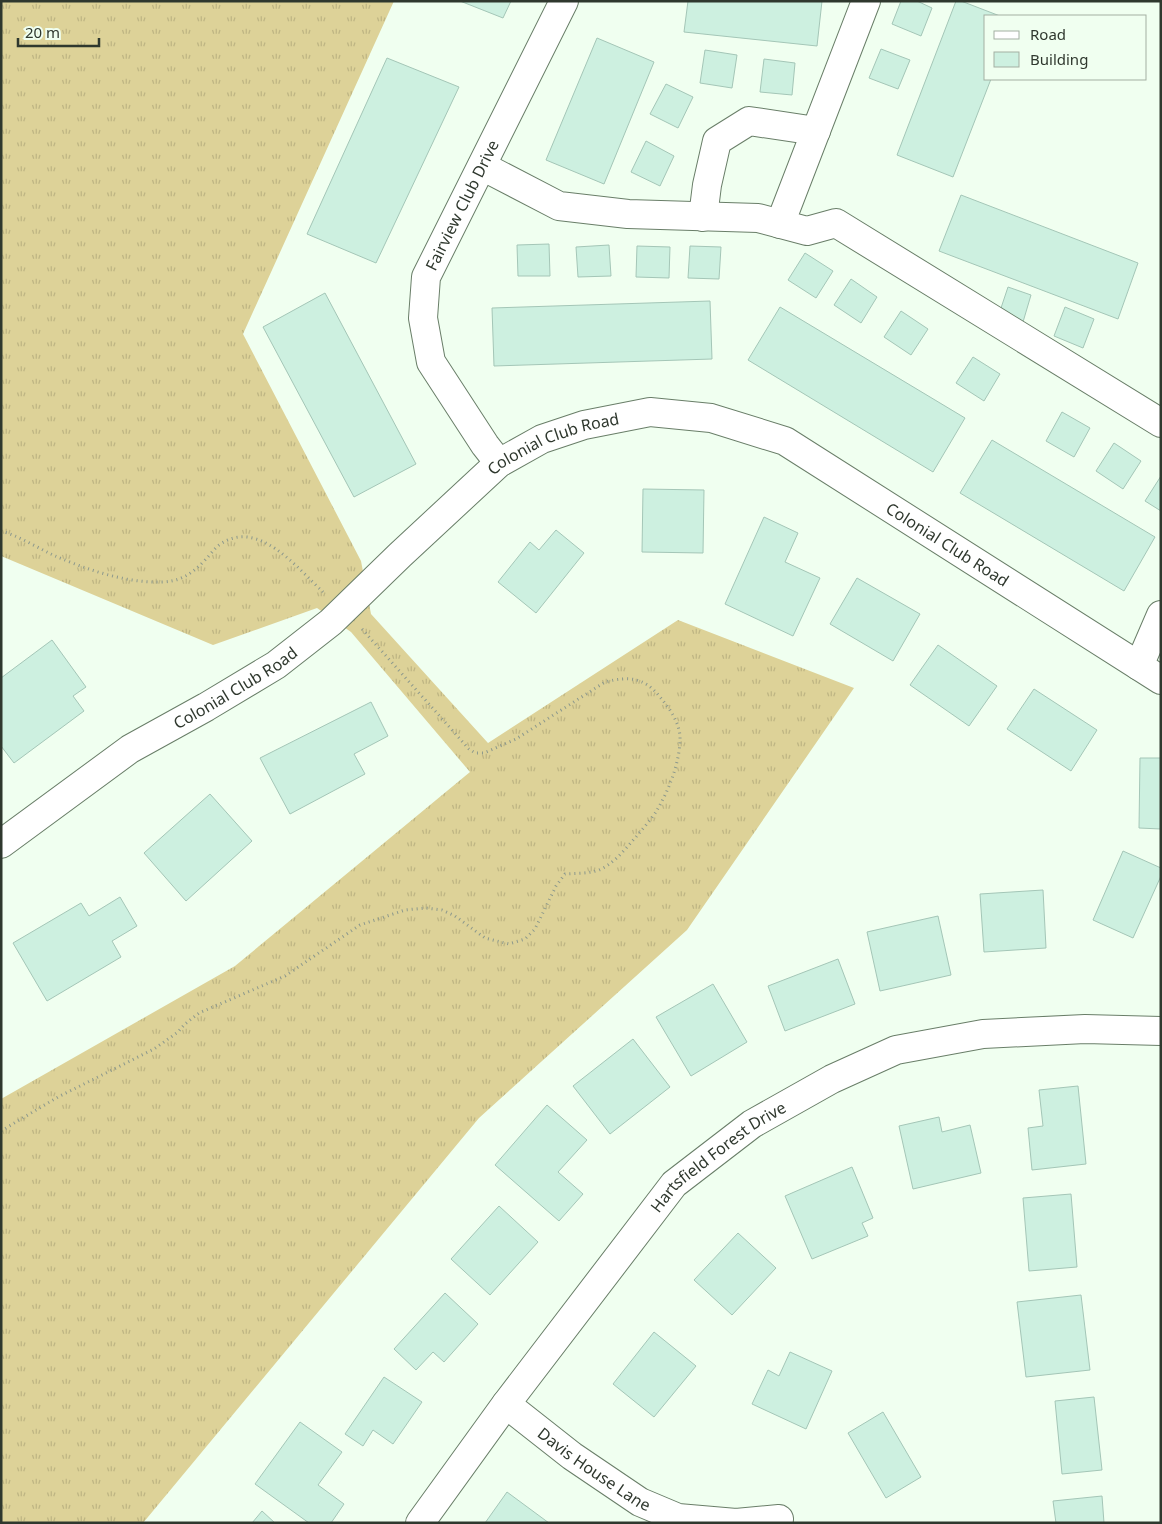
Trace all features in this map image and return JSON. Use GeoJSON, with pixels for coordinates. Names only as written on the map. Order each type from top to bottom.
{"type":"FeatureCollection","features":[{"type":"Feature","properties":{"kind":"street","name":"Fairview Club Drive"},"geometry":{"type":"LineString","coordinates":[[499,463],[485,445],[431,362],[423,318],[426,277],[564,1]]}},
{"type":"Feature","properties":{"kind":"street"},"geometry":{"type":"LineString","coordinates":[[780,224],[866,1]]}},
{"type":"Feature","properties":{"kind":"street"},"geometry":{"type":"LineString","coordinates":[[703,216],[707,185],[717,141],[749,121],[816,132]]}},
{"type":"Feature","properties":{"kind":"street"},"geometry":{"type":"LineString","coordinates":[[482,166],[559,206],[628,214],[758,218],[807,231],[836,223],[1161,423]]}},
{"type":"Feature","properties":{"kind":"street","name":"Colonial Club Road"},"geometry":{"type":"LineString","coordinates":[[1,844],[130,749],[276,665],[331,622],[499,463],[542,439],[584,425],[650,412],[712,418],[785,441],[1150,673]]}},
{"type":"Feature","properties":{"kind":"street"},"geometry":{"type":"LineString","coordinates":[[1150,673],[1161,615]]}},
{"type":"Feature","properties":{"kind":"street","name":"Hartsfield Forest Drive"},"geometry":{"type":"LineString","coordinates":[[420,1523],[506,1404],[674,1184],[752,1124],[832,1079],[896,1050],[983,1034],[1084,1029],[1161,1032]]}},
{"type":"Feature","properties":{"kind":"street","name":"Davis House Lane"},"geometry":{"type":"LineString","coordinates":[[506,1404],[572,1456],[640,1502],[678,1518],[736,1523],[779,1518]]}},
{"type":"Feature","properties":{"kind":"path"},"geometry":{"type":"LineString","coordinates":[[1,531],[56,556],[113,577],[160,582],[182,579],[195,571],[218,545],[236,537],[256,538],[281,553],[357,623],[469,749],[475,753],[484,753],[516,739],[605,682],[623,678],[640,680],[652,687],[670,709],[675,719],[680,740],[676,770],[657,810],[620,856],[600,869],[589,873],[565,874],[556,886],[535,929],[525,939],[510,944],[485,938],[455,916],[442,910],[426,908],[405,910],[360,925],[284,976],[199,1013],[178,1032],[154,1049],[58,1097],[1,1131]]}},
{"type":"Feature","properties":{"kind":"green space"},"geometry":{"type":"Polygon","coordinates":[[[1,1],[394,1],[243,334],[361,561],[371,614],[488,743],[678,620],[854,688],[687,930],[479,1118],[143,1523],[1,1523],[1,1099],[235,966],[470,772],[351,632],[317,608],[213,645],[1,556],[1,1]]]}},
{"type":"Feature","properties":{"kind":"building"},"geometry":{"type":"Polygon","coordinates":[[[460,1],[511,1],[503,18],[460,1]]]}},
{"type":"Feature","properties":{"kind":"building"},"geometry":{"type":"Polygon","coordinates":[[[688,1],[822,1],[817,46],[684,32],[688,1]]]}},
{"type":"Feature","properties":{"kind":"building"},"geometry":{"type":"Polygon","coordinates":[[[901,1],[917,1],[932,8],[921,36],[892,24],[901,1]]]}},
{"type":"Feature","properties":{"kind":"building"},"geometry":{"type":"Polygon","coordinates":[[[956,1],[961,1],[997,15],[984,15],[984,80],[991,80],[953,177],[897,155],[956,1]]]}},
{"type":"Feature","properties":{"kind":"building"},"geometry":{"type":"Polygon","coordinates":[[[597,38],[654,62],[604,184],[546,160],[597,38]]]}},
{"type":"Feature","properties":{"kind":"building"},"geometry":{"type":"Polygon","coordinates":[[[881,49],[910,60],[898,89],[869,78],[881,49]]]}},
{"type":"Feature","properties":{"kind":"building"},"geometry":{"type":"Polygon","coordinates":[[[705,50],[737,55],[732,88],[700,83],[705,50]]]}},
{"type":"Feature","properties":{"kind":"building"},"geometry":{"type":"Polygon","coordinates":[[[387,58],[459,87],[376,263],[307,234],[387,58]]]}},
{"type":"Feature","properties":{"kind":"building"},"geometry":{"type":"Polygon","coordinates":[[[764,59],[795,63],[792,95],[760,92],[764,59]]]}},
{"type":"Feature","properties":{"kind":"building"},"geometry":{"type":"Polygon","coordinates":[[[666,84],[693,97],[678,128],[650,114],[666,84]]]}},
{"type":"Feature","properties":{"kind":"building"},"geometry":{"type":"Polygon","coordinates":[[[646,141],[674,156],[660,186],[631,172],[646,141]]]}},
{"type":"Feature","properties":{"kind":"building"},"geometry":{"type":"Polygon","coordinates":[[[961,195],[1138,263],[1118,319],[939,251],[961,195]]]}},
{"type":"Feature","properties":{"kind":"building"},"geometry":{"type":"Polygon","coordinates":[[[549,244],[550,276],[518,276],[517,245],[549,244]]]}},
{"type":"Feature","properties":{"kind":"building"},"geometry":{"type":"Polygon","coordinates":[[[609,245],[611,276],[578,277],[576,247],[609,245]]]}},
{"type":"Feature","properties":{"kind":"building"},"geometry":{"type":"Polygon","coordinates":[[[637,246],[670,247],[669,278],[636,277],[637,246]]]}},
{"type":"Feature","properties":{"kind":"building"},"geometry":{"type":"Polygon","coordinates":[[[690,246],[721,247],[719,279],[688,278],[690,246]]]}},
{"type":"Feature","properties":{"kind":"building"},"geometry":{"type":"Polygon","coordinates":[[[805,253],[833,271],[816,298],[788,280],[805,253]]]}},
{"type":"Feature","properties":{"kind":"building"},"geometry":{"type":"Polygon","coordinates":[[[851,279],[877,297],[861,323],[834,305],[851,279]]]}},
{"type":"Feature","properties":{"kind":"building"},"geometry":{"type":"Polygon","coordinates":[[[1008,287],[1031,295],[1023,322],[999,314],[1008,287]]]}},
{"type":"Feature","properties":{"kind":"building"},"geometry":{"type":"Polygon","coordinates":[[[325,293],[416,464],[354,497],[263,327],[325,293]]]}},
{"type":"Feature","properties":{"kind":"building"},"geometry":{"type":"Polygon","coordinates":[[[710,301],[712,359],[494,366],[492,308],[710,301]]]}},
{"type":"Feature","properties":{"kind":"building"},"geometry":{"type":"Polygon","coordinates":[[[780,307],[965,418],[933,472],[748,360],[780,307]]]}},
{"type":"Feature","properties":{"kind":"building"},"geometry":{"type":"Polygon","coordinates":[[[1065,307],[1094,319],[1083,348],[1054,336],[1065,307]]]}},
{"type":"Feature","properties":{"kind":"building"},"geometry":{"type":"Polygon","coordinates":[[[901,311],[928,329],[911,355],[884,337],[901,311]]]}},
{"type":"Feature","properties":{"kind":"building"},"geometry":{"type":"Polygon","coordinates":[[[973,357],[1000,374],[984,401],[956,383],[973,357]]]}},
{"type":"Feature","properties":{"kind":"building"},"geometry":{"type":"Polygon","coordinates":[[[1062,412],[1090,428],[1074,457],[1046,441],[1062,412]]]}},
{"type":"Feature","properties":{"kind":"building"},"geometry":{"type":"Polygon","coordinates":[[[992,440],[1155,537],[1124,591],[960,493],[992,440]]]}},
{"type":"Feature","properties":{"kind":"building"},"geometry":{"type":"Polygon","coordinates":[[[1114,443],[1141,461],[1123,489],[1096,471],[1114,443]]]}},
{"type":"Feature","properties":{"kind":"building"},"geometry":{"type":"Polygon","coordinates":[[[1161,476],[1161,511],[1145,501],[1161,476]]]}},
{"type":"Feature","properties":{"kind":"building"},"geometry":{"type":"Polygon","coordinates":[[[643,489],[704,490],[703,553],[642,552],[643,489]]]}},
{"type":"Feature","properties":{"kind":"building"},"geometry":{"type":"Polygon","coordinates":[[[764,517],[798,533],[785,562],[820,578],[793,636],[725,604],[764,517]]]}},
{"type":"Feature","properties":{"kind":"building"},"geometry":{"type":"Polygon","coordinates":[[[556,530],[584,553],[536,613],[498,582],[530,542],[539,550],[556,530]]]}},
{"type":"Feature","properties":{"kind":"building"},"geometry":{"type":"Polygon","coordinates":[[[857,578],[920,614],[893,661],[830,624],[857,578]]]}},
{"type":"Feature","properties":{"kind":"building"},"geometry":{"type":"Polygon","coordinates":[[[52,640],[86,687],[73,696],[84,711],[14,763],[1,746],[1,678],[52,640]]]}},
{"type":"Feature","properties":{"kind":"building"},"geometry":{"type":"Polygon","coordinates":[[[938,645],[997,686],[969,726],[910,685],[938,645]]]}},
{"type":"Feature","properties":{"kind":"building"},"geometry":{"type":"Polygon","coordinates":[[[1034,689],[1097,730],[1071,771],[1007,729],[1034,689]]]}},
{"type":"Feature","properties":{"kind":"building"},"geometry":{"type":"Polygon","coordinates":[[[371,702],[388,736],[354,754],[365,774],[290,814],[260,758],[371,702]]]}},
{"type":"Feature","properties":{"kind":"building"},"geometry":{"type":"Polygon","coordinates":[[[1140,758],[1161,758],[1161,829],[1139,828],[1140,758]]]}},
{"type":"Feature","properties":{"kind":"building"},"geometry":{"type":"Polygon","coordinates":[[[210,794],[252,841],[186,901],[144,853],[210,794]]]}},
{"type":"Feature","properties":{"kind":"building"},"geometry":{"type":"Polygon","coordinates":[[[1123,851],[1161,868],[1161,876],[1133,938],[1093,920],[1123,851]]]}},
{"type":"Feature","properties":{"kind":"building"},"geometry":{"type":"Polygon","coordinates":[[[1043,890],[1046,948],[984,952],[980,894],[1043,890]]]}},
{"type":"Feature","properties":{"kind":"building"},"geometry":{"type":"Polygon","coordinates":[[[120,897],[137,926],[112,941],[121,957],[47,1001],[13,943],[81,903],[89,916],[120,897]]]}},
{"type":"Feature","properties":{"kind":"building"},"geometry":{"type":"Polygon","coordinates":[[[938,916],[951,975],[880,991],[867,932],[938,916]]]}},
{"type":"Feature","properties":{"kind":"building"},"geometry":{"type":"Polygon","coordinates":[[[838,959],[855,1004],[785,1031],[768,986],[838,959]]]}},
{"type":"Feature","properties":{"kind":"building"},"geometry":{"type":"Polygon","coordinates":[[[713,984],[747,1042],[691,1076],[656,1017],[713,984]]]}},
{"type":"Feature","properties":{"kind":"building"},"geometry":{"type":"Polygon","coordinates":[[[633,1039],[670,1087],[610,1134],[573,1086],[633,1039]]]}},
{"type":"Feature","properties":{"kind":"building"},"geometry":{"type":"Polygon","coordinates":[[[1078,1086],[1086,1164],[1032,1170],[1028,1128],[1043,1126],[1039,1090],[1078,1086]]]}},
{"type":"Feature","properties":{"kind":"building"},"geometry":{"type":"Polygon","coordinates":[[[547,1105],[587,1140],[558,1172],[583,1194],[559,1221],[495,1165],[547,1105]]]}},
{"type":"Feature","properties":{"kind":"building"},"geometry":{"type":"Polygon","coordinates":[[[939,1117],[942,1132],[970,1125],[981,1173],[913,1189],[899,1126],[939,1117]]]}},
{"type":"Feature","properties":{"kind":"building"},"geometry":{"type":"Polygon","coordinates":[[[852,1167],[873,1218],[862,1223],[868,1236],[812,1259],[785,1196],[852,1167]]]}},
{"type":"Feature","properties":{"kind":"building"},"geometry":{"type":"Polygon","coordinates":[[[1071,1194],[1077,1267],[1029,1271],[1023,1198],[1071,1194]]]}},
{"type":"Feature","properties":{"kind":"building"},"geometry":{"type":"Polygon","coordinates":[[[499,1206],[538,1242],[490,1295],[451,1259],[499,1206]]]}},
{"type":"Feature","properties":{"kind":"building"},"geometry":{"type":"Polygon","coordinates":[[[738,1233],[776,1268],[732,1315],[694,1280],[738,1233]]]}},
{"type":"Feature","properties":{"kind":"building"},"geometry":{"type":"Polygon","coordinates":[[[445,1293],[478,1324],[444,1362],[433,1352],[416,1370],[394,1349],[445,1293]]]}},
{"type":"Feature","properties":{"kind":"building"},"geometry":{"type":"Polygon","coordinates":[[[1081,1295],[1090,1370],[1026,1377],[1017,1302],[1081,1295]]]}},
{"type":"Feature","properties":{"kind":"building"},"geometry":{"type":"Polygon","coordinates":[[[654,1332],[696,1366],[654,1417],[613,1384],[654,1332]]]}},
{"type":"Feature","properties":{"kind":"building"},"geometry":{"type":"Polygon","coordinates":[[[790,1352],[832,1371],[806,1429],[752,1404],[768,1370],[779,1376],[790,1352]]]}},
{"type":"Feature","properties":{"kind":"building"},"geometry":{"type":"Polygon","coordinates":[[[384,1377],[422,1402],[393,1444],[373,1430],[363,1446],[345,1434],[384,1377]]]}},
{"type":"Feature","properties":{"kind":"building"},"geometry":{"type":"Polygon","coordinates":[[[1094,1397],[1102,1470],[1062,1474],[1055,1401],[1094,1397]]]}},
{"type":"Feature","properties":{"kind":"building"},"geometry":{"type":"Polygon","coordinates":[[[883,1412],[921,1477],[886,1498],[848,1433],[883,1412]]]}},
{"type":"Feature","properties":{"kind":"building"},"geometry":{"type":"Polygon","coordinates":[[[300,1422],[342,1452],[318,1485],[344,1504],[331,1523],[309,1523],[255,1484],[300,1422]]]}},
{"type":"Feature","properties":{"kind":"building"},"geometry":{"type":"Polygon","coordinates":[[[507,1492],[549,1523],[485,1523],[507,1492]]]}},
{"type":"Feature","properties":{"kind":"building"},"geometry":{"type":"Polygon","coordinates":[[[1102,1496],[1104,1523],[1056,1523],[1053,1501],[1102,1496]]]}},
{"type":"Feature","properties":{"kind":"building"},"geometry":{"type":"Polygon","coordinates":[[[262,1511],[275,1523],[252,1523],[262,1511]]]}}]}
